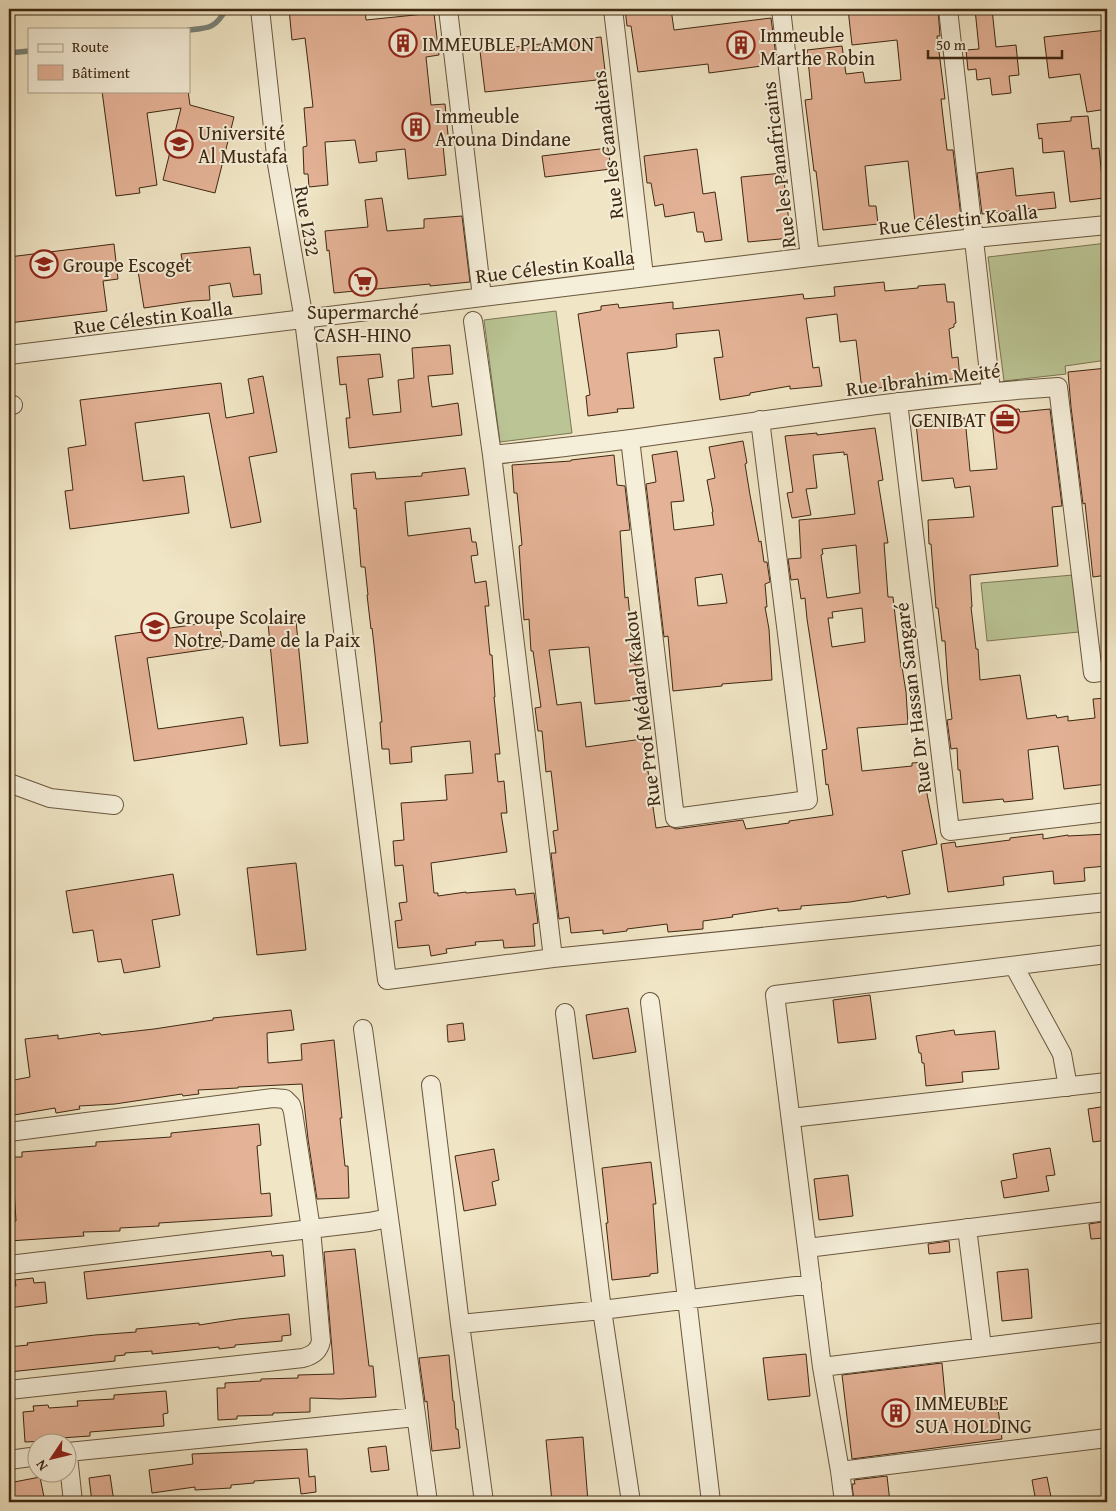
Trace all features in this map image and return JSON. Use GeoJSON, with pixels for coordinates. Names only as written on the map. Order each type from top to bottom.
{"type":"FeatureCollection","features":[{"type":"Feature","properties":{"kind":"street","name":"Rue I232"},"geometry":{"type":"LineString","coordinates":[[260,9],[277,164],[304,320],[387,980],[554,958]]}},
{"type":"Feature","properties":{"kind":"street"},"geometry":{"type":"LineString","coordinates":[[448,9],[482,297]]}},
{"type":"Feature","properties":{"kind":"street","name":"Rue les Canadiens"},"geometry":{"type":"LineString","coordinates":[[613,9],[644,276]]}},
{"type":"Feature","properties":{"kind":"street","name":"Rue les Panafricains"},"geometry":{"type":"LineString","coordinates":[[781,9],[810,257]]}},
{"type":"Feature","properties":{"kind":"street"},"geometry":{"type":"LineString","coordinates":[[948,9],[991,391]]}},
{"type":"Feature","properties":{"kind":"street","name":"Rue Célestin Koalla"},"geometry":{"type":"LineString","coordinates":[[9,356],[644,276],[974,238],[1107,225]]}},
{"type":"Feature","properties":{"kind":"street"},"geometry":{"type":"LineString","coordinates":[[474,321],[554,958],[1107,902]]}},
{"type":"Feature","properties":{"kind":"street","name":"Rue Ibrahim Meité"},"geometry":{"type":"LineString","coordinates":[[492,455],[630,439],[898,402],[991,391],[1058,387],[1093,673],[1107,672]]}},
{"type":"Feature","properties":{"kind":"street","name":"Rue Dr Hassan Sangaré"},"geometry":{"type":"LineString","coordinates":[[898,402],[950,831],[1107,812]]}},
{"type":"Feature","properties":{"kind":"street","name":"Rue Prof Médard Kakou"},"geometry":{"type":"LineString","coordinates":[[630,439],[675,818],[808,800],[760,420]]}},
{"type":"Feature","properties":{"kind":"street"},"geometry":{"type":"LineString","coordinates":[[9,783],[50,798],[114,805]]}},
{"type":"Feature","properties":{"kind":"street"},"geometry":{"type":"LineString","coordinates":[[844,1502],[822,1367],[775,995],[1107,954]]}},
{"type":"Feature","properties":{"kind":"street"},"geometry":{"type":"LineString","coordinates":[[1014,966],[1062,1054],[1068,1087]]}},
{"type":"Feature","properties":{"kind":"street"},"geometry":{"type":"LineString","coordinates":[[650,1002],[711,1502]]}},
{"type":"Feature","properties":{"kind":"street"},"geometry":{"type":"LineString","coordinates":[[565,1012],[602,1310],[631,1502]]}},
{"type":"Feature","properties":{"kind":"street"},"geometry":{"type":"LineString","coordinates":[[363,1029],[428,1502]]}},
{"type":"Feature","properties":{"kind":"street"},"geometry":{"type":"LineString","coordinates":[[791,1118],[1107,1082]]}},
{"type":"Feature","properties":{"kind":"street"},"geometry":{"type":"LineString","coordinates":[[431,1085],[484,1502]]}},
{"type":"Feature","properties":{"kind":"street"},"geometry":{"type":"LineString","coordinates":[[9,1132],[273,1098],[285,1099],[293,1112],[311,1229],[321,1340],[317,1352],[310,1356],[293,1359],[9,1390]]}},
{"type":"Feature","properties":{"kind":"street"},"geometry":{"type":"LineString","coordinates":[[807,1248],[1107,1211]]}},
{"type":"Feature","properties":{"kind":"street"},"geometry":{"type":"LineString","coordinates":[[9,1265],[389,1218]]}},
{"type":"Feature","properties":{"kind":"street"},"geometry":{"type":"LineString","coordinates":[[967,1228],[982,1347]]}},
{"type":"Feature","properties":{"kind":"street"},"geometry":{"type":"LineString","coordinates":[[460,1324],[602,1310],[812,1284]]}},
{"type":"Feature","properties":{"kind":"street"},"geometry":{"type":"LineString","coordinates":[[822,1367],[1107,1332]]}},
{"type":"Feature","properties":{"kind":"street"},"geometry":{"type":"LineString","coordinates":[[78,1451],[416,1417]]}},
{"type":"Feature","properties":{"kind":"street"},"geometry":{"type":"LineString","coordinates":[[840,1471],[1107,1438]]}},
{"type":"Feature","properties":{"kind":"street"},"geometry":{"type":"LineString","coordinates":[[9,1460],[28,1457]]}},
{"type":"Feature","properties":{"kind":"street"},"geometry":{"type":"LineString","coordinates":[[71,1484],[73,1502]]}},
{"type":"Feature","properties":{"kind":"green space"},"geometry":{"type":"Polygon","coordinates":[[[1107,243],[1107,360],[1065,366],[1066,374],[1004,381],[988,257],[1107,243]]]}},
{"type":"Feature","properties":{"kind":"green space"},"geometry":{"type":"Polygon","coordinates":[[[556,311],[572,433],[500,442],[484,320],[556,311]]]}},
{"type":"Feature","properties":{"kind":"green space"},"geometry":{"type":"Polygon","coordinates":[[[1073,575],[1079,632],[987,641],[981,583],[1073,575]]]}},
{"type":"Feature","properties":{"kind":"building"},"geometry":{"type":"Polygon","coordinates":[[[289,9],[365,9],[366,20],[434,13],[439,55],[426,57],[431,105],[445,104],[449,145],[443,145],[446,175],[408,179],[405,149],[376,152],[377,161],[359,163],[355,140],[325,142],[328,185],[309,187],[308,174],[304,174],[303,147],[307,146],[304,108],[313,107],[309,71],[305,38],[292,40],[289,9]]]}},
{"type":"Feature","properties":{"kind":"building"},"geometry":{"type":"Polygon","coordinates":[[[625,9],[671,9],[674,30],[771,18],[777,64],[709,73],[708,64],[638,72],[631,26],[627,26],[625,9]]]}},
{"type":"Feature","properties":{"kind":"building"},"geometry":{"type":"Polygon","coordinates":[[[848,9],[938,9],[940,36],[937,36],[945,99],[941,99],[947,150],[953,150],[961,217],[915,222],[908,161],[865,166],[869,206],[876,206],[878,224],[823,230],[805,100],[812,99],[807,50],[842,46],[846,74],[863,72],[865,83],[901,80],[897,40],[852,45],[848,9]]]}},
{"type":"Feature","properties":{"kind":"building"},"geometry":{"type":"Polygon","coordinates":[[[975,9],[992,9],[996,47],[1016,45],[1019,75],[1009,76],[1011,93],[992,95],[990,78],[977,80],[976,69],[968,70],[966,50],[979,49],[975,9]]]}},
{"type":"Feature","properties":{"kind":"building"},"geometry":{"type":"Polygon","coordinates":[[[1107,30],[1107,109],[1087,112],[1080,74],[1049,78],[1044,37],[1107,30]]]}},
{"type":"Feature","properties":{"kind":"building"},"geometry":{"type":"Polygon","coordinates":[[[601,37],[606,79],[485,92],[480,51],[601,37]]]}},
{"type":"Feature","properties":{"kind":"building"},"geometry":{"type":"Polygon","coordinates":[[[102,92],[188,92],[190,105],[234,117],[215,193],[163,180],[181,108],[147,113],[157,185],[139,188],[140,193],[116,196],[102,92]]]}},
{"type":"Feature","properties":{"kind":"building"},"geometry":{"type":"Polygon","coordinates":[[[1088,116],[1092,149],[1099,148],[1104,198],[1070,202],[1064,151],[1043,153],[1042,138],[1039,139],[1037,124],[1071,121],[1071,117],[1088,116]]]}},
{"type":"Feature","properties":{"kind":"building"},"geometry":{"type":"Polygon","coordinates":[[[608,148],[611,169],[545,177],[542,156],[608,148]]]}},
{"type":"Feature","properties":{"kind":"building"},"geometry":{"type":"Polygon","coordinates":[[[697,149],[703,194],[715,192],[722,240],[705,242],[703,232],[697,232],[694,212],[665,217],[663,204],[655,206],[651,183],[647,183],[644,156],[697,149]]]}},
{"type":"Feature","properties":{"kind":"building"},"geometry":{"type":"Polygon","coordinates":[[[1013,168],[1016,196],[1054,192],[1056,208],[1035,210],[1035,208],[982,214],[977,173],[1013,168]]]}},
{"type":"Feature","properties":{"kind":"building"},"geometry":{"type":"Polygon","coordinates":[[[783,173],[791,238],[748,242],[741,177],[783,173]]]}},
{"type":"Feature","properties":{"kind":"building"},"geometry":{"type":"Polygon","coordinates":[[[382,198],[387,231],[424,228],[424,219],[462,216],[470,282],[334,293],[325,231],[368,227],[365,200],[382,198]]]}},
{"type":"Feature","properties":{"kind":"building"},"geometry":{"type":"Polygon","coordinates":[[[114,244],[118,279],[103,281],[107,311],[9,323],[9,257],[114,244]]]}},
{"type":"Feature","properties":{"kind":"building"},"geometry":{"type":"Polygon","coordinates":[[[250,247],[254,275],[260,274],[262,294],[233,297],[230,283],[209,286],[210,300],[144,308],[138,271],[183,265],[181,254],[250,247]]]}},
{"type":"Feature","properties":{"kind":"building"},"geometry":{"type":"Polygon","coordinates":[[[884,282],[885,291],[945,284],[947,302],[954,302],[956,323],[954,327],[949,329],[952,358],[958,357],[960,378],[862,390],[856,340],[840,342],[837,314],[806,318],[813,368],[819,367],[822,386],[790,389],[790,386],[720,400],[714,358],[723,357],[719,330],[676,334],[677,347],[627,353],[634,408],[617,409],[618,412],[588,416],[586,396],[590,395],[578,314],[601,310],[601,306],[618,304],[619,308],[673,302],[673,309],[803,294],[804,299],[835,296],[834,287],[884,282]]]}},
{"type":"Feature","properties":{"kind":"building"},"geometry":{"type":"Polygon","coordinates":[[[450,345],[453,374],[428,376],[432,407],[458,403],[462,435],[349,448],[346,418],[350,418],[346,384],[340,385],[337,357],[380,354],[383,377],[368,379],[373,415],[401,412],[398,380],[414,378],[412,348],[450,345]]]}},
{"type":"Feature","properties":{"kind":"building"},"geometry":{"type":"Polygon","coordinates":[[[1107,368],[1107,575],[1093,577],[1068,372],[1107,368]]]}},
{"type":"Feature","properties":{"kind":"building"},"geometry":{"type":"Polygon","coordinates":[[[263,376],[277,452],[249,457],[261,522],[231,528],[209,413],[135,423],[143,481],[184,476],[189,513],[70,529],[65,491],[73,490],[68,448],[86,445],[80,400],[221,383],[226,418],[254,413],[248,379],[263,376]]]}},
{"type":"Feature","properties":{"kind":"building"},"geometry":{"type":"Polygon","coordinates":[[[1019,409],[1020,412],[1050,409],[1062,506],[1052,507],[1058,566],[970,575],[971,607],[976,649],[978,649],[980,680],[1020,675],[1027,719],[1056,715],[1057,718],[1068,716],[1068,721],[1095,718],[1093,699],[1107,698],[1107,784],[1064,789],[1058,746],[1028,750],[1033,799],[1004,802],[1003,799],[963,803],[957,748],[951,749],[947,720],[952,719],[945,641],[942,641],[938,608],[936,608],[928,520],[974,517],[970,486],[955,488],[953,478],[922,481],[916,423],[965,418],[970,471],[997,469],[991,412],[1019,409]]]}},
{"type":"Feature","properties":{"kind":"building"},"geometry":{"type":"Polygon","coordinates":[[[875,428],[883,480],[878,481],[888,543],[884,543],[888,597],[893,597],[901,667],[906,692],[908,724],[857,728],[862,771],[912,766],[912,763],[926,762],[927,784],[925,784],[937,844],[902,851],[910,894],[801,906],[801,909],[778,911],[778,908],[732,915],[733,917],[703,921],[703,929],[668,932],[667,924],[603,934],[603,930],[571,933],[569,917],[559,919],[551,853],[556,853],[553,831],[558,830],[551,771],[546,772],[542,731],[538,731],[535,708],[541,707],[533,651],[531,651],[529,619],[524,620],[519,546],[522,545],[512,465],[571,461],[614,455],[617,485],[625,486],[630,530],[620,531],[625,598],[628,597],[635,665],[642,664],[645,699],[595,704],[589,647],[549,650],[557,705],[581,702],[586,747],[642,739],[656,828],[669,826],[676,829],[743,820],[746,829],[833,815],[828,784],[826,785],[822,750],[827,749],[805,598],[801,599],[798,579],[791,580],[788,559],[801,558],[799,520],[855,514],[847,454],[844,455],[844,452],[813,455],[817,488],[806,489],[811,515],[792,518],[787,493],[793,492],[785,436],[817,433],[817,435],[875,428]],[[856,545],[822,549],[823,554],[821,555],[827,598],[860,593],[856,545]],[[862,608],[832,612],[833,618],[828,618],[832,647],[865,642],[862,608]]]}},
{"type":"Feature","properties":{"kind":"building"},"geometry":{"type":"Polygon","coordinates":[[[743,441],[747,463],[745,464],[759,542],[761,541],[764,562],[767,562],[770,582],[765,584],[767,607],[765,607],[769,629],[772,680],[722,684],[722,686],[673,691],[668,636],[664,637],[646,484],[656,482],[652,455],[677,451],[684,501],[671,502],[674,530],[714,525],[707,480],[715,478],[709,447],[743,441]],[[722,574],[695,578],[698,606],[727,603],[722,574]]]}},
{"type":"Feature","properties":{"kind":"building"},"geometry":{"type":"Polygon","coordinates":[[[465,468],[469,495],[405,502],[408,536],[470,528],[472,542],[476,542],[478,555],[471,556],[475,583],[486,581],[489,606],[485,606],[490,655],[492,655],[500,754],[495,754],[498,782],[504,781],[507,813],[501,813],[507,852],[431,863],[434,893],[438,893],[438,896],[515,889],[516,895],[534,893],[538,923],[533,924],[535,946],[504,948],[503,940],[475,942],[476,945],[446,949],[447,953],[431,956],[429,945],[398,948],[395,921],[402,920],[399,903],[407,902],[403,865],[395,866],[393,841],[404,840],[401,803],[447,800],[445,775],[473,773],[470,741],[411,747],[412,762],[390,764],[389,749],[382,749],[380,722],[382,722],[374,645],[365,567],[361,567],[351,474],[375,472],[376,479],[422,476],[422,473],[465,468]]]}},
{"type":"Feature","properties":{"kind":"building"},"geometry":{"type":"Polygon","coordinates":[[[219,621],[223,647],[147,658],[158,729],[243,717],[247,744],[134,761],[115,636],[219,621]]]}},
{"type":"Feature","properties":{"kind":"building"},"geometry":{"type":"Polygon","coordinates":[[[296,621],[308,743],[280,746],[268,623],[296,621]]]}},
{"type":"Feature","properties":{"kind":"building"},"geometry":{"type":"Polygon","coordinates":[[[1043,834],[1043,839],[1068,835],[1107,834],[1107,866],[1084,868],[1085,881],[1054,884],[1053,871],[1003,877],[1004,885],[948,892],[941,844],[955,842],[956,847],[1043,834]]]}},
{"type":"Feature","properties":{"kind":"building"},"geometry":{"type":"Polygon","coordinates":[[[296,863],[306,950],[257,955],[247,868],[296,863]]]}},
{"type":"Feature","properties":{"kind":"building"},"geometry":{"type":"Polygon","coordinates":[[[173,874],[180,915],[152,920],[160,967],[124,973],[121,959],[98,962],[93,930],[73,933],[66,891],[173,874]]]}},
{"type":"Feature","properties":{"kind":"building"},"geometry":{"type":"Polygon","coordinates":[[[870,995],[876,1039],[838,1043],[833,1000],[870,995]]]}},
{"type":"Feature","properties":{"kind":"building"},"geometry":{"type":"Polygon","coordinates":[[[628,1008],[636,1052],[593,1059],[586,1015],[628,1008]]]}},
{"type":"Feature","properties":{"kind":"building"},"geometry":{"type":"Polygon","coordinates":[[[291,1010],[294,1030],[267,1033],[268,1063],[302,1060],[301,1044],[334,1040],[345,1166],[348,1166],[349,1198],[317,1199],[302,1084],[198,1090],[199,1094],[183,1096],[182,1094],[115,1104],[79,1106],[80,1109],[56,1113],[55,1108],[14,1115],[9,1081],[30,1077],[25,1039],[58,1035],[58,1039],[100,1033],[101,1035],[154,1029],[213,1020],[213,1018],[291,1010]]]}},
{"type":"Feature","properties":{"kind":"building"},"geometry":{"type":"Polygon","coordinates":[[[463,1023],[465,1040],[448,1042],[447,1025],[463,1023]]]}},
{"type":"Feature","properties":{"kind":"building"},"geometry":{"type":"Polygon","coordinates":[[[954,1030],[955,1035],[995,1031],[999,1069],[962,1072],[963,1082],[926,1086],[924,1063],[922,1063],[921,1053],[919,1053],[916,1036],[954,1030]]]}},
{"type":"Feature","properties":{"kind":"building"},"geometry":{"type":"Polygon","coordinates":[[[1107,1106],[1107,1140],[1093,1142],[1088,1109],[1107,1106]]]}},
{"type":"Feature","properties":{"kind":"building"},"geometry":{"type":"Polygon","coordinates":[[[259,1124],[261,1145],[257,1146],[261,1194],[270,1193],[272,1216],[159,1223],[159,1226],[120,1228],[120,1231],[83,1232],[84,1236],[9,1241],[9,1221],[16,1221],[12,1157],[22,1157],[22,1152],[96,1146],[96,1142],[171,1137],[171,1133],[259,1124]]]}},
{"type":"Feature","properties":{"kind":"building"},"geometry":{"type":"Polygon","coordinates":[[[1050,1148],[1055,1175],[1046,1176],[1049,1191],[1004,1198],[1001,1181],[1017,1178],[1013,1154],[1050,1148]]]}},
{"type":"Feature","properties":{"kind":"building"},"geometry":{"type":"Polygon","coordinates":[[[494,1149],[499,1180],[492,1182],[496,1205],[464,1211],[455,1156],[494,1149]]]}},
{"type":"Feature","properties":{"kind":"building"},"geometry":{"type":"Polygon","coordinates":[[[651,1162],[656,1204],[653,1204],[658,1273],[650,1274],[650,1276],[612,1280],[602,1168],[651,1162]]]}},
{"type":"Feature","properties":{"kind":"building"},"geometry":{"type":"Polygon","coordinates":[[[848,1175],[853,1216],[819,1220],[814,1179],[848,1175]]]}},
{"type":"Feature","properties":{"kind":"building"},"geometry":{"type":"Polygon","coordinates":[[[1102,1222],[1104,1238],[1091,1239],[1089,1224],[1102,1222]]]}},
{"type":"Feature","properties":{"kind":"building"},"geometry":{"type":"Polygon","coordinates":[[[949,1241],[950,1252],[929,1254],[928,1244],[949,1241]]]}},
{"type":"Feature","properties":{"kind":"building"},"geometry":{"type":"Polygon","coordinates":[[[355,1249],[369,1366],[373,1366],[376,1397],[310,1398],[310,1412],[237,1416],[237,1419],[218,1420],[217,1388],[225,1388],[225,1383],[261,1381],[261,1379],[298,1378],[298,1375],[334,1374],[324,1252],[355,1249]]]}},
{"type":"Feature","properties":{"kind":"building"},"geometry":{"type":"Polygon","coordinates":[[[271,1251],[272,1256],[283,1255],[285,1276],[87,1299],[84,1272],[271,1251]]]}},
{"type":"Feature","properties":{"kind":"building"},"geometry":{"type":"Polygon","coordinates":[[[1028,1269],[1032,1318],[1002,1321],[997,1272],[1028,1269]]]}},
{"type":"Feature","properties":{"kind":"building"},"geometry":{"type":"Polygon","coordinates":[[[33,1278],[34,1283],[45,1282],[47,1303],[9,1308],[9,1287],[16,1286],[15,1280],[33,1278]]]}},
{"type":"Feature","properties":{"kind":"building"},"geometry":{"type":"Polygon","coordinates":[[[289,1314],[291,1335],[282,1336],[282,1341],[235,1345],[235,1347],[219,1349],[219,1347],[152,1354],[152,1351],[125,1353],[125,1355],[115,1356],[115,1361],[9,1372],[9,1347],[28,1345],[27,1343],[136,1332],[136,1329],[199,1323],[199,1325],[289,1314]]]}},
{"type":"Feature","properties":{"kind":"building"},"geometry":{"type":"Polygon","coordinates":[[[806,1354],[810,1396],[768,1400],[763,1358],[806,1354]]]}},
{"type":"Feature","properties":{"kind":"building"},"geometry":{"type":"Polygon","coordinates":[[[449,1355],[456,1429],[458,1429],[460,1448],[432,1451],[427,1401],[425,1402],[419,1358],[449,1355]]]}},
{"type":"Feature","properties":{"kind":"building","name":"IMMEUBLE SUA HOLDING"},"geometry":{"type":"Polygon","coordinates":[[[942,1363],[946,1406],[997,1400],[1002,1439],[852,1459],[842,1375],[942,1363]]]}},
{"type":"Feature","properties":{"kind":"building"},"geometry":{"type":"Polygon","coordinates":[[[166,1391],[168,1413],[163,1414],[164,1426],[90,1432],[90,1436],[78,1437],[78,1434],[28,1434],[28,1442],[25,1442],[23,1412],[34,1411],[33,1406],[48,1405],[49,1408],[78,1406],[77,1401],[114,1399],[114,1395],[166,1391]]]}},
{"type":"Feature","properties":{"kind":"building"},"geometry":{"type":"Polygon","coordinates":[[[583,1437],[588,1502],[552,1502],[546,1440],[583,1437]]]}},
{"type":"Feature","properties":{"kind":"building"},"geometry":{"type":"Polygon","coordinates":[[[386,1446],[389,1470],[371,1472],[368,1448],[386,1446]]]}},
{"type":"Feature","properties":{"kind":"building"},"geometry":{"type":"Polygon","coordinates":[[[307,1449],[309,1477],[315,1476],[316,1492],[301,1494],[299,1478],[254,1481],[254,1483],[231,1485],[231,1488],[195,1490],[195,1487],[152,1493],[149,1470],[193,1464],[192,1454],[307,1449]]]}},
{"type":"Feature","properties":{"kind":"building"},"geometry":{"type":"Polygon","coordinates":[[[110,1475],[114,1502],[92,1502],[89,1478],[110,1475]]]}},
{"type":"Feature","properties":{"kind":"building"},"geometry":{"type":"Polygon","coordinates":[[[887,1476],[890,1502],[854,1502],[852,1484],[855,1484],[854,1480],[887,1476]]]}},
{"type":"Feature","properties":{"kind":"building"},"geometry":{"type":"Polygon","coordinates":[[[1047,1477],[1052,1502],[1036,1502],[1032,1480],[1047,1477]]]}},
{"type":"Feature","properties":{"kind":"building"},"geometry":{"type":"Polygon","coordinates":[[[28,1479],[28,1484],[41,1484],[45,1502],[9,1502],[9,1483],[28,1479]]]}},
{"type":"Feature","properties":{"kind":"waterway"},"geometry":{"type":"LineString","coordinates":[[190,30],[211,26],[219,20],[226,9]]}},
{"type":"Feature","properties":{"kind":"waterway"},"geometry":{"type":"LineString","coordinates":[[9,53],[28,51]]}},
{"type":"Feature","properties":{"kind":"place","name":"IMMEUBLE PLAMON"},"geometry":{"type":"Point","coordinates":[403,43]}},
{"type":"Feature","properties":{"kind":"place","name":"Immeuble Marthe Robin"},"geometry":{"type":"Point","coordinates":[741,45]}},
{"type":"Feature","properties":{"kind":"place","name":"Immeuble Arouna Dindane"},"geometry":{"type":"Point","coordinates":[416,127]}},
{"type":"Feature","properties":{"kind":"place","name":"Université Al Mustafa"},"geometry":{"type":"Point","coordinates":[179,144]}},
{"type":"Feature","properties":{"kind":"place","name":"Groupe Escoget"},"geometry":{"type":"Point","coordinates":[44,264]}},
{"type":"Feature","properties":{"kind":"place","name":"Supermarché CASH-HINO"},"geometry":{"type":"Point","coordinates":[363,282]}},
{"type":"Feature","properties":{"kind":"place","name":"GENIBAT"},"geometry":{"type":"Point","coordinates":[1005,419]}},
{"type":"Feature","properties":{"kind":"place","name":"Groupe Scolaire Notre-Dame de la Paix"},"geometry":{"type":"Point","coordinates":[155,627]}},
{"type":"Feature","properties":{"kind":"place","name":"IMMEUBLE SUA HOLDING"},"geometry":{"type":"Point","coordinates":[896,1413]}}]}
